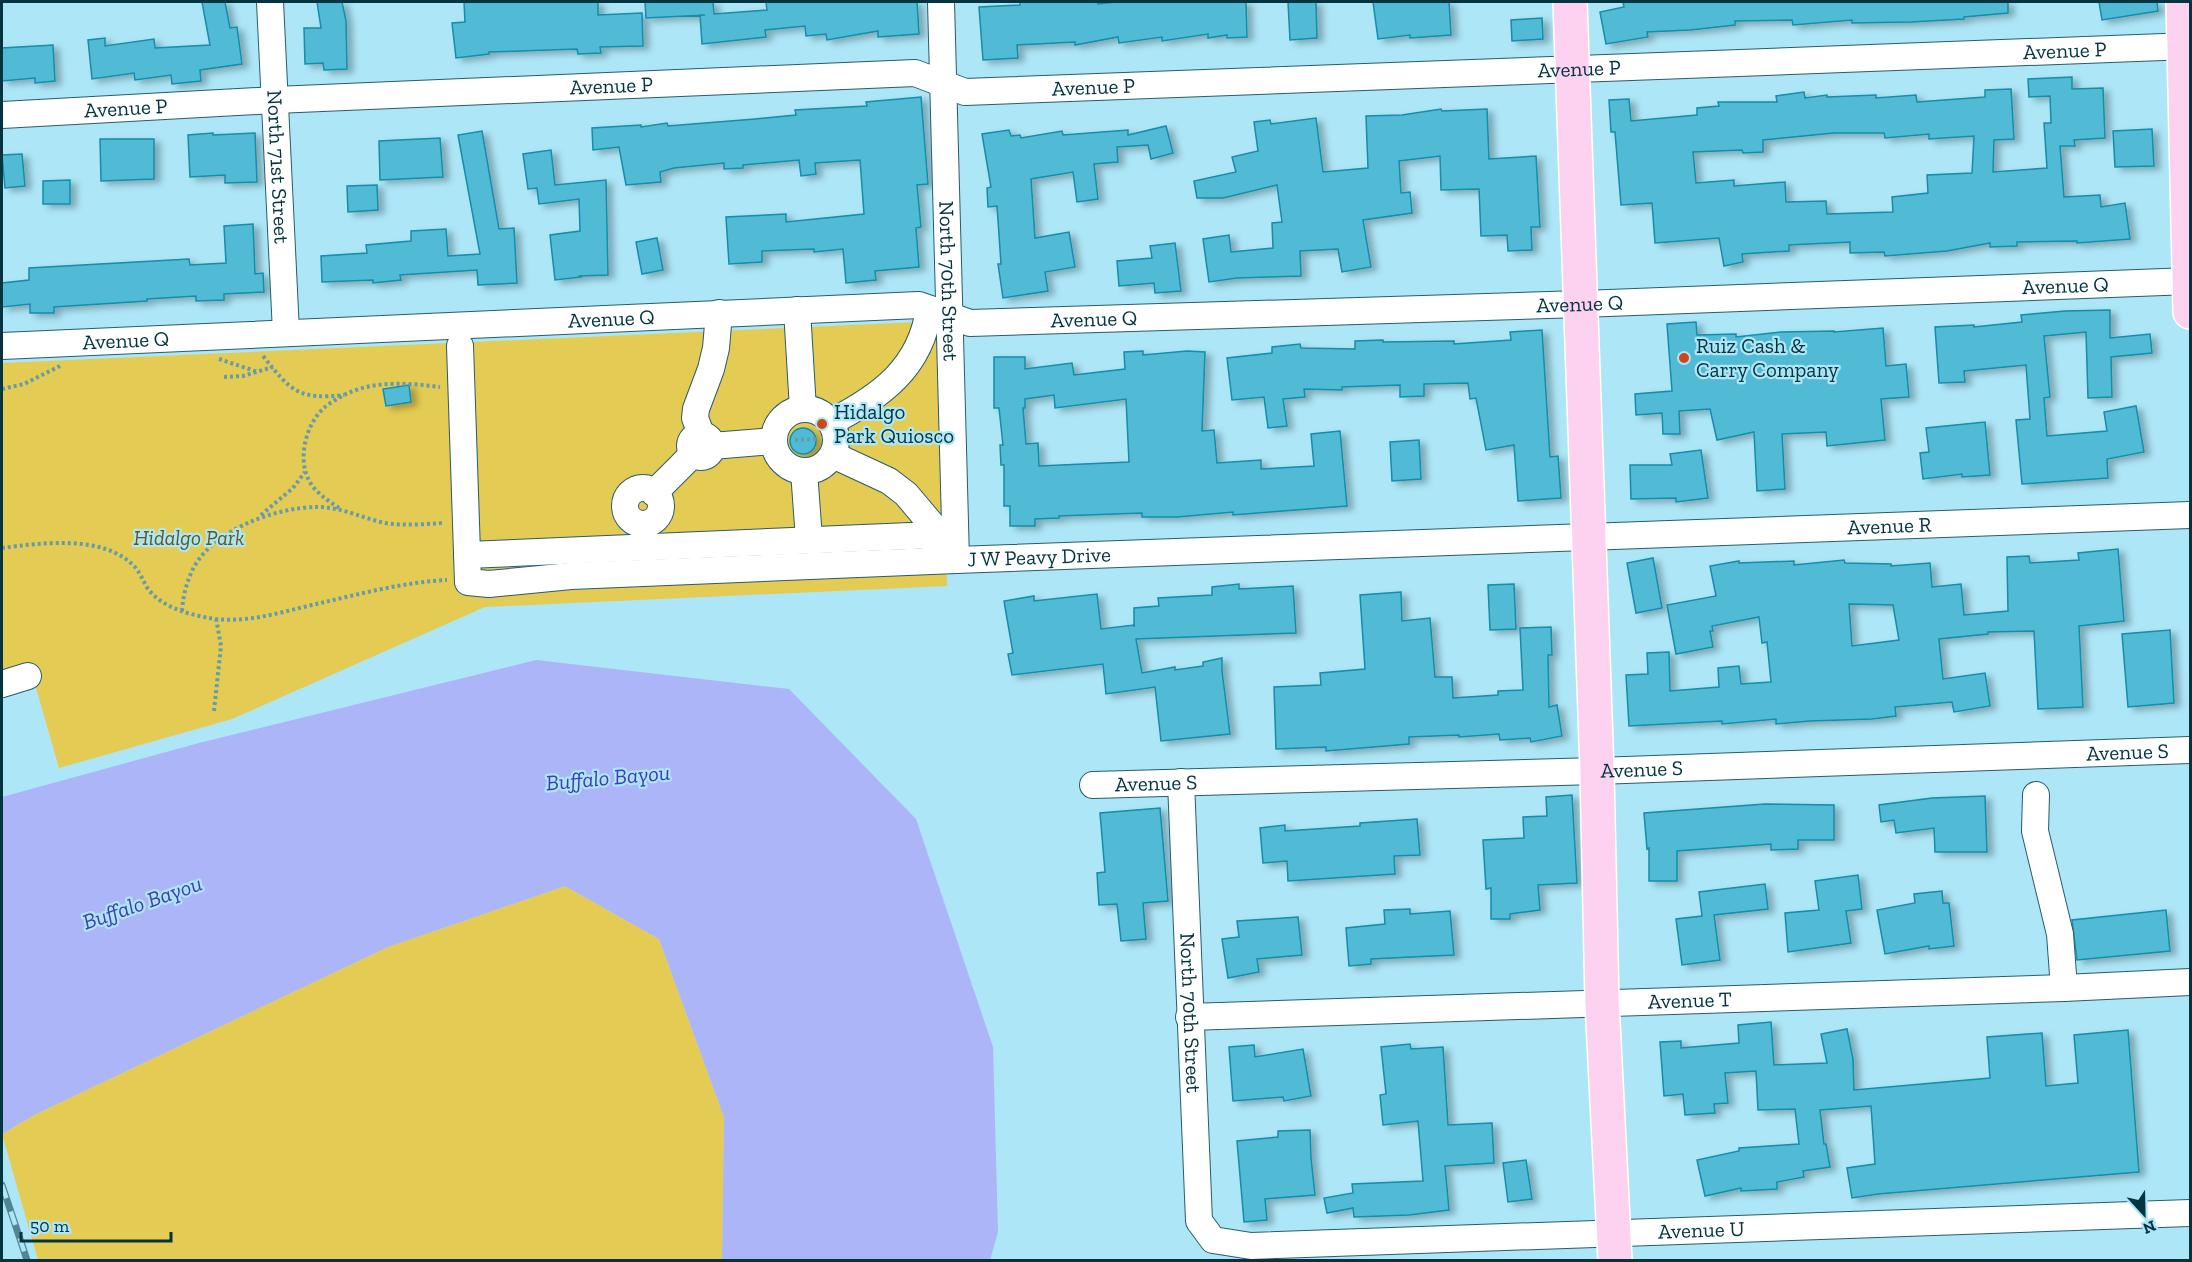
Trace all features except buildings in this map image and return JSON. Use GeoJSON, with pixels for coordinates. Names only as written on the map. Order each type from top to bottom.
{"type":"FeatureCollection","features":[{"type":"Feature","properties":{"kind":"main road"},"geometry":{"type":"LineString","coordinates":[[1570,2],[1597,771],[1602,1002],[1615,1247]]}},
{"type":"Feature","properties":{"kind":"main road"},"geometry":{"type":"LineString","coordinates":[[2183,2],[2187,47],[2190,291]]}},
{"type":"Feature","properties":{"kind":"street","name":"North 71st Street"},"geometry":{"type":"LineString","coordinates":[[270,2],[286,332]]}},
{"type":"Feature","properties":{"kind":"street","name":"North 70th Street"},"geometry":{"type":"LineString","coordinates":[[941,2],[944,83],[939,313],[946,560]]}},
{"type":"Feature","properties":{"kind":"street","name":"Avenue P"},"geometry":{"type":"LineString","coordinates":[[2,115],[275,100],[915,73],[965,92],[2187,47]]}},
{"type":"Feature","properties":{"kind":"street","name":"Avenue Q"},"geometry":{"type":"LineString","coordinates":[[2,346],[919,305],[970,323],[1582,304],[2190,291]]}},
{"type":"Feature","properties":{"kind":"street"},"geometry":{"type":"LineString","coordinates":[[797,310],[803,409]]}},
{"type":"Feature","properties":{"kind":"street"},"geometry":{"type":"LineString","coordinates":[[939,313],[927,327],[897,379],[859,407],[833,438],[821,467],[804,471],[794,470],[778,456],[773,441],[777,425],[792,411],[803,409],[823,414],[833,438],[906,494],[933,526],[934,535],[946,560]]}},
{"type":"Feature","properties":{"kind":"street"},"geometry":{"type":"LineString","coordinates":[[702,445],[695,418],[696,409],[711,369],[716,348],[719,314]]}},
{"type":"Feature","properties":{"kind":"street"},"geometry":{"type":"LineString","coordinates":[[460,346],[467,555],[479,583]]}},
{"type":"Feature","properties":{"kind":"street"},"geometry":{"type":"LineString","coordinates":[[654,493],[702,445],[773,441]]}},
{"type":"Feature","properties":{"kind":"street"},"geometry":{"type":"LineString","coordinates":[[804,471],[809,539]]}},
{"type":"Feature","properties":{"kind":"street","name":"Avenue R"},"geometry":{"type":"LineString","coordinates":[[1589,537],[2190,515]]}},
{"type":"Feature","properties":{"kind":"street"},"geometry":{"type":"LineString","coordinates":[[467,555],[934,535]]}},
{"type":"Feature","properties":{"kind":"street","name":"J W Peavy Drive"},"geometry":{"type":"LineString","coordinates":[[479,583],[571,576],[946,560],[1589,537]]}},
{"type":"Feature","properties":{"kind":"street"},"geometry":{"type":"LineString","coordinates":[[2,684],[28,676]]}},
{"type":"Feature","properties":{"kind":"street","name":"Avenue S"},"geometry":{"type":"LineString","coordinates":[[1093,785],[1597,771],[2190,750]]}},
{"type":"Feature","properties":{"kind":"street","name":"North 70th Street"},"geometry":{"type":"LineString","coordinates":[[1181,782],[1199,1221],[1213,1240]]}},
{"type":"Feature","properties":{"kind":"street"},"geometry":{"type":"LineString","coordinates":[[2036,795],[2035,831],[2060,934],[2064,988]]}},
{"type":"Feature","properties":{"kind":"street","name":"Avenue T"},"geometry":{"type":"LineString","coordinates":[[1189,1017],[2190,982]]}},
{"type":"Feature","properties":{"kind":"street","name":"Avenue U"},"geometry":{"type":"LineString","coordinates":[[1213,1240],[1251,1246],[1615,1247],[2190,1213]]}},
{"type":"Feature","properties":{"kind":"path"},"geometry":{"type":"LineString","coordinates":[[246,334],[292,389],[305,394],[317,397],[346,394],[383,385],[411,383],[461,391]]}},
{"type":"Feature","properties":{"kind":"path"},"geometry":{"type":"LineString","coordinates":[[214,358],[258,372]]}},
{"type":"Feature","properties":{"kind":"path"},"geometry":{"type":"LineString","coordinates":[[2,389],[24,384],[64,364]]}},
{"type":"Feature","properties":{"kind":"path"},"geometry":{"type":"LineString","coordinates":[[224,377],[236,377],[273,367]]}},
{"type":"Feature","properties":{"kind":"path"},"geometry":{"type":"LineString","coordinates":[[340,509],[313,487],[305,472],[304,451],[308,433],[314,421],[325,407],[346,394]]}},
{"type":"Feature","properties":{"kind":"path"},"geometry":{"type":"LineString","coordinates":[[773,441],[833,438]]}},
{"type":"Feature","properties":{"kind":"path"},"geometry":{"type":"LineString","coordinates":[[257,519],[293,488],[305,472]]}},
{"type":"Feature","properties":{"kind":"path"},"geometry":{"type":"LineString","coordinates":[[182,611],[187,583],[202,556],[234,531],[257,519],[299,508],[319,507],[340,509],[398,525],[466,523]]}},
{"type":"Feature","properties":{"kind":"path"},"geometry":{"type":"LineString","coordinates":[[2,548],[62,543],[97,547],[112,552],[134,566],[149,589],[169,606],[216,618],[249,619],[387,589],[445,580],[479,583]]}},
{"type":"Feature","properties":{"kind":"path"},"geometry":{"type":"LineString","coordinates":[[214,711],[221,646],[216,618]]}},
{"type":"Feature","properties":{"kind":"green space","name":"Hidalgo Park"},"geometry":{"type":"Polygon","coordinates":[[[942,321],[947,586],[485,607],[232,719],[59,768],[30,667],[2,675],[2,363],[942,321]]]}},
{"type":"Feature","properties":{"kind":"green space"},"geometry":{"type":"Polygon","coordinates":[[[565,886],[659,939],[724,1117],[722,1260],[38,1260],[2,1134],[36,1114],[388,947],[565,886]]]}},
{"type":"Feature","properties":{"kind":"water","name":"Buffalo Bayou"},"geometry":{"type":"Polygon","coordinates":[[[536,660],[789,689],[916,819],[993,1047],[998,1232],[990,1260],[722,1260],[724,1117],[659,939],[565,886],[388,947],[36,1114],[2,1134],[2,797],[199,743],[536,660]]]}},
{"type":"Feature","properties":{"kind":"railway"},"geometry":{"type":"LineString","coordinates":[[2,1185],[27,1260]]}},
{"type":"Feature","properties":{"kind":"place","name":"Ruiz Cash & Carry Company"},"geometry":{"type":"Point","coordinates":[1684,358]}},
{"type":"Feature","properties":{"kind":"place","name":"Hidalgo Park Quiosco"},"geometry":{"type":"Point","coordinates":[822,424]}}]}
